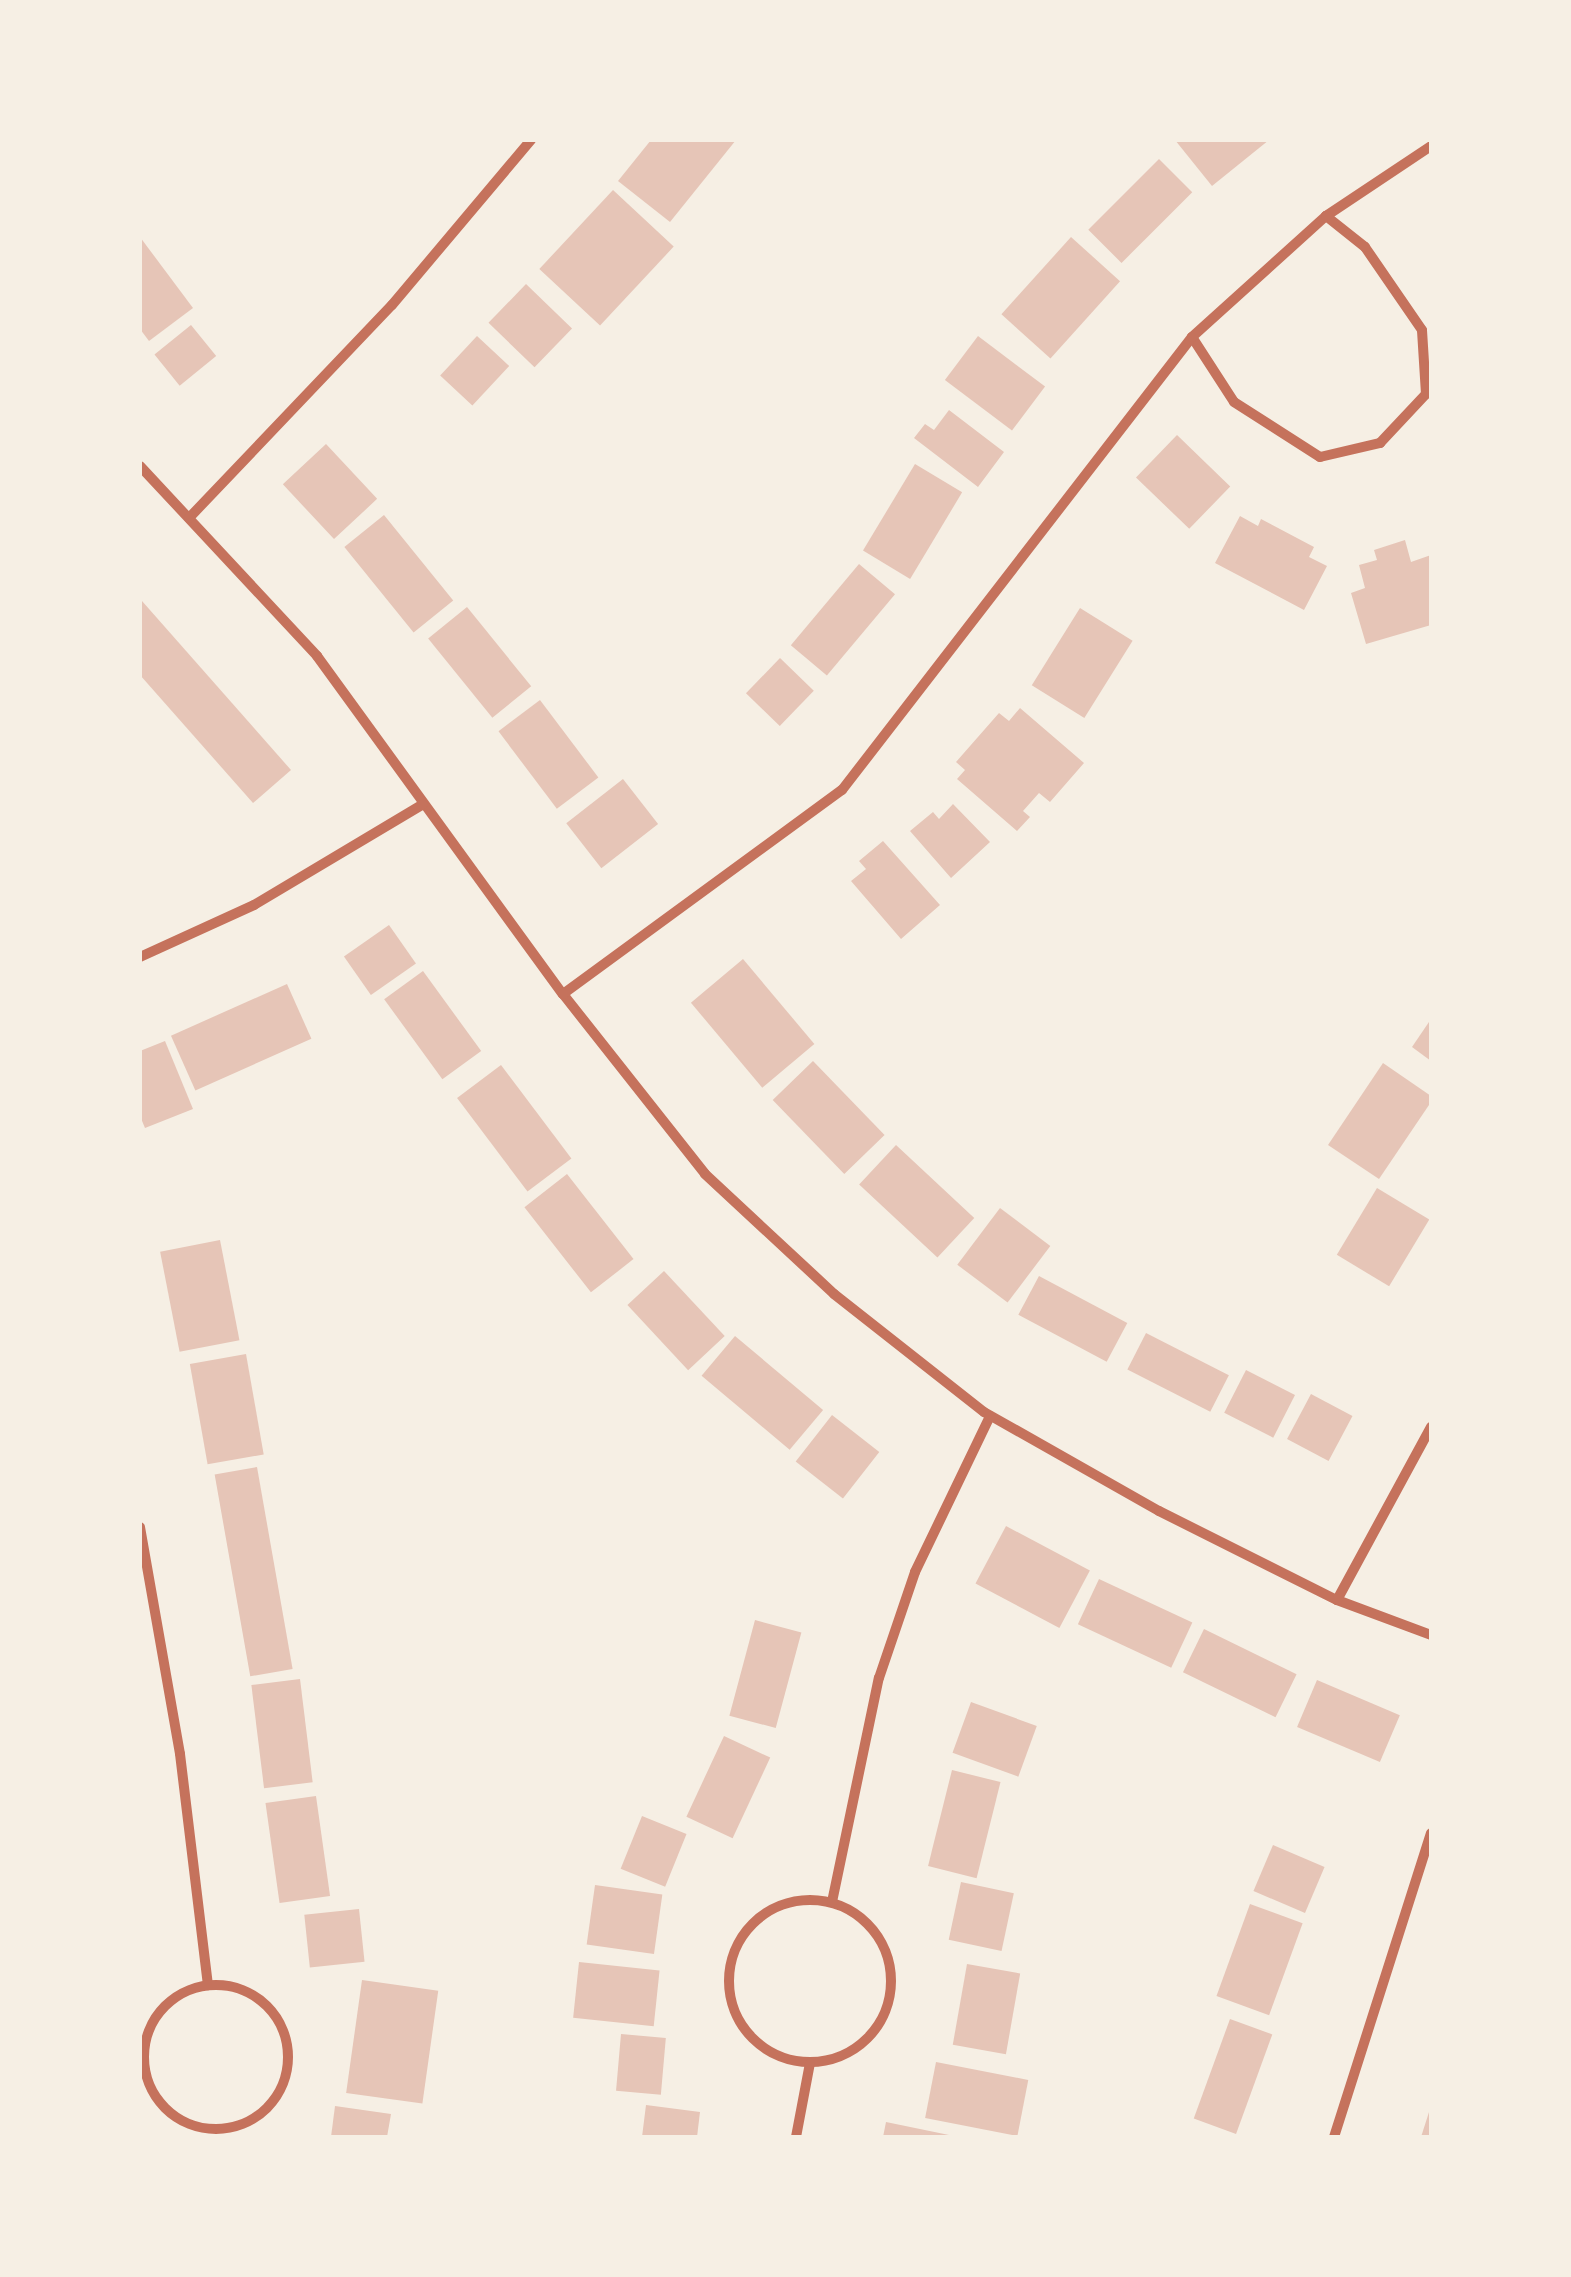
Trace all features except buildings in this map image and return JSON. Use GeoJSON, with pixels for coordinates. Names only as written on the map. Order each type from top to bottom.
{"type":"FeatureCollection","features":[{"type":"Feature","properties":{"kind":"street"},"geometry":{"type":"LineString","coordinates":[[189,518],[392,305],[531,140]]}},
{"type":"Feature","properties":{"kind":"street"},"geometry":{"type":"LineString","coordinates":[[563,994],[842,790],[1192,337],[1326,216],[1431,146]]}},
{"type":"Feature","properties":{"kind":"street"},"geometry":{"type":"LineString","coordinates":[[1192,337],[1234,402],[1320,457],[1380,443],[1426,394],[1422,330],[1365,247],[1326,216]]}},
{"type":"Feature","properties":{"kind":"street"},"geometry":{"type":"LineString","coordinates":[[140,466],[317,656],[563,994],[706,1174],[834,1294],[990,1416],[1159,1511],[1337,1600],[1431,1635]]}},
{"type":"Feature","properties":{"kind":"street"},"geometry":{"type":"LineString","coordinates":[[140,957],[254,905],[422,805]]}},
{"type":"Feature","properties":{"kind":"street"},"geometry":{"type":"LineString","coordinates":[[832,1902],[878,1678],[915,1572],[990,1416]]}},
{"type":"Feature","properties":{"kind":"street"},"geometry":{"type":"LineString","coordinates":[[1337,1600],[1431,1427]]}},
{"type":"Feature","properties":{"kind":"street"},"geometry":{"type":"LineString","coordinates":[[140,1528],[180,1754],[208,1985]]}},
{"type":"Feature","properties":{"kind":"street"},"geometry":{"type":"LineString","coordinates":[[1334,2137],[1431,1832]]}},
{"type":"Feature","properties":{"kind":"street"},"geometry":{"type":"LineString","coordinates":[[804,1899],[832,1902],[856,1913],[875,1931],[888,1954],[890,1992],[877,2028],[859,2047],[836,2059],[810,2063],[783,2058],[758,2044],[740,2023],[730,1998],[729,1970],[738,1944],[754,1921],[778,1906],[804,1899]]}},
{"type":"Feature","properties":{"kind":"street"},"geometry":{"type":"LineString","coordinates":[[208,1985],[250,1993],[267,2006],[287,2044],[285,2076],[271,2104],[254,2118],[213,2133],[173,2116],[152,2090],[143,2059],[154,2018],[168,2002],[208,1985]]}},
{"type":"Feature","properties":{"kind":"street"},"geometry":{"type":"LineString","coordinates":[[796,2137],[810,2063]]}}]}
